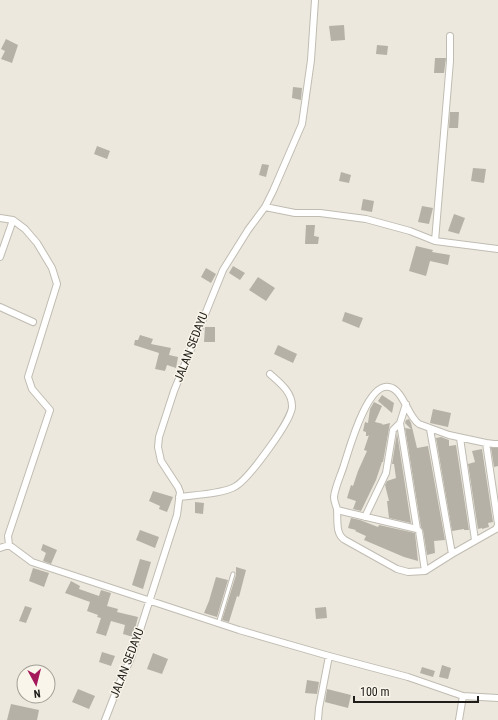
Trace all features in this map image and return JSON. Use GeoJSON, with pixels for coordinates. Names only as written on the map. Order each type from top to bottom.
{"type":"FeatureCollection","features":[{"type":"Feature","properties":{"kind":"street","name":"JALAN SEDAYU"},"geometry":{"type":"LineString","coordinates":[[105,720],[131,658],[177,515],[179,497],[178,486],[161,461],[158,447],[159,437],[174,391],[223,270],[274,192],[302,124],[311,60],[315,0]]}},
{"type":"Feature","properties":{"kind":"street"},"geometry":{"type":"LineString","coordinates":[[435,242],[450,61],[450,36]]}},
{"type":"Feature","properties":{"kind":"street"},"geometry":{"type":"LineString","coordinates":[[265,207],[295,213],[320,213],[366,219],[410,231],[435,242],[498,249]]}},
{"type":"Feature","properties":{"kind":"street"},"geometry":{"type":"LineString","coordinates":[[0,218],[13,220],[26,229],[37,243],[52,268],[57,284],[28,377],[32,389],[50,410],[8,536],[9,545],[32,562],[218,624],[329,656],[408,676],[463,696],[498,698]]}},
{"type":"Feature","properties":{"kind":"street"},"geometry":{"type":"LineString","coordinates":[[0,256],[13,220]]}},
{"type":"Feature","properties":{"kind":"street"},"geometry":{"type":"LineString","coordinates":[[0,307],[33,322]]}},
{"type":"Feature","properties":{"kind":"street"},"geometry":{"type":"LineString","coordinates":[[179,497],[225,491],[236,486],[247,477],[262,458],[290,417],[293,408],[290,397],[282,384],[270,374]]}},
{"type":"Feature","properties":{"kind":"street"},"geometry":{"type":"LineString","coordinates":[[486,442],[498,524],[496,529],[475,540],[425,571],[408,572],[397,569],[342,538],[338,528],[334,495],[360,418],[375,394],[382,387],[394,389],[406,404],[415,422],[430,429],[460,438],[486,442],[494,444],[498,444]]}},
{"type":"Feature","properties":{"kind":"street"},"geometry":{"type":"LineString","coordinates":[[406,404],[400,423],[425,571]]}},
{"type":"Feature","properties":{"kind":"street"},"geometry":{"type":"LineString","coordinates":[[365,517],[386,473],[393,430],[400,423]]}},
{"type":"Feature","properties":{"kind":"street"},"geometry":{"type":"LineString","coordinates":[[430,429],[452,554]]}},
{"type":"Feature","properties":{"kind":"street"},"geometry":{"type":"LineString","coordinates":[[460,438],[475,540]]}},
{"type":"Feature","properties":{"kind":"street"},"geometry":{"type":"LineString","coordinates":[[337,510],[417,529]]}},
{"type":"Feature","properties":{"kind":"street"},"geometry":{"type":"LineString","coordinates":[[0,548],[9,545]]}},
{"type":"Feature","properties":{"kind":"street"},"geometry":{"type":"LineString","coordinates":[[318,720],[329,656]]}},
{"type":"Feature","properties":{"kind":"street"},"geometry":{"type":"LineString","coordinates":[[458,720],[463,696]]}},
{"type":"Feature","properties":{"kind":"lane"},"geometry":{"type":"LineString","coordinates":[[218,624],[233,574]]}},
{"type":"Feature","properties":{"kind":"building"},"geometry":{"type":"Polygon","coordinates":[[[344,25],[345,40],[331,41],[329,26],[344,25]]]}},
{"type":"Feature","properties":{"kind":"building"},"geometry":{"type":"Polygon","coordinates":[[[6,39],[18,45],[12,63],[1,59],[5,51],[1,49],[6,39]]]}},
{"type":"Feature","properties":{"kind":"building"},"geometry":{"type":"Polygon","coordinates":[[[377,45],[388,46],[387,55],[376,54],[377,45]]]}},
{"type":"Feature","properties":{"kind":"building"},"geometry":{"type":"Polygon","coordinates":[[[435,58],[446,58],[444,73],[434,73],[435,58]]]}},
{"type":"Feature","properties":{"kind":"building"},"geometry":{"type":"Polygon","coordinates":[[[293,87],[302,88],[301,100],[292,98],[293,87]]]}},
{"type":"Feature","properties":{"kind":"building"},"geometry":{"type":"Polygon","coordinates":[[[450,112],[459,112],[458,128],[449,128],[450,112]]]}},
{"type":"Feature","properties":{"kind":"building"},"geometry":{"type":"Polygon","coordinates":[[[97,146],[110,151],[107,159],[94,154],[97,146]]]}},
{"type":"Feature","properties":{"kind":"building"},"geometry":{"type":"Polygon","coordinates":[[[262,164],[269,165],[266,177],[259,175],[262,164]]]}},
{"type":"Feature","properties":{"kind":"building"},"geometry":{"type":"Polygon","coordinates":[[[473,168],[486,169],[484,183],[471,181],[473,168]]]}},
{"type":"Feature","properties":{"kind":"building"},"geometry":{"type":"Polygon","coordinates":[[[341,172],[351,175],[349,183],[339,181],[341,172]]]}},
{"type":"Feature","properties":{"kind":"building"},"geometry":{"type":"Polygon","coordinates":[[[363,199],[374,201],[372,212],[361,210],[363,199]]]}},
{"type":"Feature","properties":{"kind":"building"},"geometry":{"type":"Polygon","coordinates":[[[422,206],[433,208],[429,224],[418,222],[422,206]]]}},
{"type":"Feature","properties":{"kind":"building"},"geometry":{"type":"Polygon","coordinates":[[[454,214],[465,218],[459,234],[448,231],[454,214]]]}},
{"type":"Feature","properties":{"kind":"building"},"geometry":{"type":"Polygon","coordinates":[[[306,225],[315,225],[314,236],[319,237],[318,244],[305,244],[306,225]]]}},
{"type":"Feature","properties":{"kind":"building"},"geometry":{"type":"Polygon","coordinates":[[[416,246],[433,250],[432,252],[450,255],[448,265],[430,261],[426,276],[409,271],[416,246]]]}},
{"type":"Feature","properties":{"kind":"building"},"geometry":{"type":"Polygon","coordinates":[[[233,266],[245,273],[240,280],[229,273],[233,266]]]}},
{"type":"Feature","properties":{"kind":"building"},"geometry":{"type":"Polygon","coordinates":[[[206,268],[216,274],[211,283],[201,277],[206,268]]]}},
{"type":"Feature","properties":{"kind":"building"},"geometry":{"type":"Polygon","coordinates":[[[258,277],[275,288],[266,301],[249,290],[258,277]]]}},
{"type":"Feature","properties":{"kind":"building"},"geometry":{"type":"Polygon","coordinates":[[[345,312],[363,318],[359,328],[342,321],[345,312]]]}},
{"type":"Feature","properties":{"kind":"building"},"geometry":{"type":"Polygon","coordinates":[[[205,327],[215,327],[215,342],[204,342],[205,327]]]}},
{"type":"Feature","properties":{"kind":"building"},"geometry":{"type":"Polygon","coordinates":[[[140,335],[153,339],[151,344],[171,348],[169,355],[178,357],[176,368],[167,365],[165,371],[155,369],[159,353],[134,345],[135,340],[138,340],[140,335]]]}},
{"type":"Feature","properties":{"kind":"building"},"geometry":{"type":"Polygon","coordinates":[[[278,345],[297,354],[293,363],[274,354],[278,345]]]}},
{"type":"Feature","properties":{"kind":"building"},"geometry":{"type":"Polygon","coordinates":[[[382,395],[394,403],[392,413],[378,401],[382,395]]]}},
{"type":"Feature","properties":{"kind":"building"},"geometry":{"type":"Polygon","coordinates":[[[374,402],[382,406],[375,422],[383,424],[382,425],[390,423],[383,462],[361,511],[353,509],[356,501],[347,498],[351,485],[353,486],[367,451],[364,450],[369,435],[366,436],[366,432],[363,431],[365,422],[368,423],[370,409],[374,402]]]}},
{"type":"Feature","properties":{"kind":"building"},"geometry":{"type":"Polygon","coordinates":[[[433,409],[451,413],[448,427],[430,423],[433,409]]]}},
{"type":"Feature","properties":{"kind":"building"},"geometry":{"type":"Polygon","coordinates":[[[409,419],[417,448],[428,446],[445,540],[434,541],[435,553],[427,555],[405,428],[411,429],[405,423],[406,420],[409,419]]]}},
{"type":"Feature","properties":{"kind":"building"},"geometry":{"type":"Polygon","coordinates":[[[397,433],[411,523],[389,518],[387,501],[389,501],[385,485],[387,481],[396,478],[394,464],[392,464],[397,433]]]}},
{"type":"Feature","properties":{"kind":"building"},"geometry":{"type":"Polygon","coordinates":[[[441,437],[449,440],[449,446],[456,445],[469,530],[464,529],[452,531],[436,438],[441,437]]]}},
{"type":"Feature","properties":{"kind":"building"},"geometry":{"type":"Polygon","coordinates":[[[491,448],[498,448],[498,466],[494,467],[491,448]]]}},
{"type":"Feature","properties":{"kind":"building"},"geometry":{"type":"Polygon","coordinates":[[[482,449],[493,522],[488,523],[489,527],[478,529],[468,464],[475,462],[472,451],[482,449]]]}},
{"type":"Feature","properties":{"kind":"building"},"geometry":{"type":"Polygon","coordinates":[[[153,491],[173,497],[167,512],[159,509],[160,506],[149,501],[153,491]]]}},
{"type":"Feature","properties":{"kind":"building"},"geometry":{"type":"Polygon","coordinates":[[[195,502],[204,503],[203,514],[195,513],[195,502]]]}},
{"type":"Feature","properties":{"kind":"building"},"geometry":{"type":"Polygon","coordinates":[[[351,518],[378,527],[379,525],[415,533],[418,561],[404,557],[364,540],[366,536],[355,531],[356,530],[348,528],[351,518]]]}},
{"type":"Feature","properties":{"kind":"building"},"geometry":{"type":"Polygon","coordinates":[[[140,530],[159,537],[155,548],[136,540],[140,530]]]}},
{"type":"Feature","properties":{"kind":"building"},"geometry":{"type":"Polygon","coordinates":[[[43,544],[57,550],[51,564],[43,561],[46,553],[41,550],[43,544]]]}},
{"type":"Feature","properties":{"kind":"building"},"geometry":{"type":"Polygon","coordinates":[[[140,559],[151,562],[143,589],[132,585],[140,559]]]}},
{"type":"Feature","properties":{"kind":"building"},"geometry":{"type":"Polygon","coordinates":[[[236,567],[246,570],[239,597],[237,596],[229,622],[222,620],[236,575],[236,567]]]}},
{"type":"Feature","properties":{"kind":"building"},"geometry":{"type":"Polygon","coordinates":[[[33,568],[49,573],[44,587],[29,581],[33,568]]]}},
{"type":"Feature","properties":{"kind":"building"},"geometry":{"type":"Polygon","coordinates":[[[216,577],[228,580],[217,617],[204,613],[216,577]]]}},
{"type":"Feature","properties":{"kind":"building"},"geometry":{"type":"Polygon","coordinates":[[[71,581],[80,586],[79,589],[99,596],[101,590],[111,593],[107,606],[118,609],[117,612],[138,617],[133,637],[123,634],[125,625],[111,621],[106,636],[96,633],[101,618],[97,617],[98,615],[87,611],[90,602],[65,593],[71,581]]]}},
{"type":"Feature","properties":{"kind":"building"},"geometry":{"type":"Polygon","coordinates":[[[25,606],[32,608],[26,623],[19,621],[25,606]]]}},
{"type":"Feature","properties":{"kind":"building"},"geometry":{"type":"Polygon","coordinates":[[[326,607],[327,618],[316,619],[315,608],[326,607]]]}},
{"type":"Feature","properties":{"kind":"building"},"geometry":{"type":"Polygon","coordinates":[[[102,652],[115,656],[111,666],[99,662],[102,652]]]}},
{"type":"Feature","properties":{"kind":"building"},"geometry":{"type":"Polygon","coordinates":[[[153,653],[168,659],[162,674],[147,669],[153,653]]]}},
{"type":"Feature","properties":{"kind":"building"},"geometry":{"type":"Polygon","coordinates":[[[442,665],[451,668],[448,679],[439,677],[442,665]]]}},
{"type":"Feature","properties":{"kind":"building"},"geometry":{"type":"Polygon","coordinates":[[[422,667],[435,671],[433,677],[420,673],[422,667]]]}},
{"type":"Feature","properties":{"kind":"building"},"geometry":{"type":"Polygon","coordinates":[[[307,680],[319,682],[317,694],[305,693],[307,680]]]}},
{"type":"Feature","properties":{"kind":"building"},"geometry":{"type":"Polygon","coordinates":[[[78,689],[95,696],[89,709],[72,702],[78,689]]]}},
{"type":"Feature","properties":{"kind":"building"},"geometry":{"type":"Polygon","coordinates":[[[327,689],[351,695],[348,708],[325,702],[327,689]]]}},
{"type":"Feature","properties":{"kind":"building"},"geometry":{"type":"Polygon","coordinates":[[[11,704],[39,710],[37,720],[7,720],[11,704]]]}}]}
